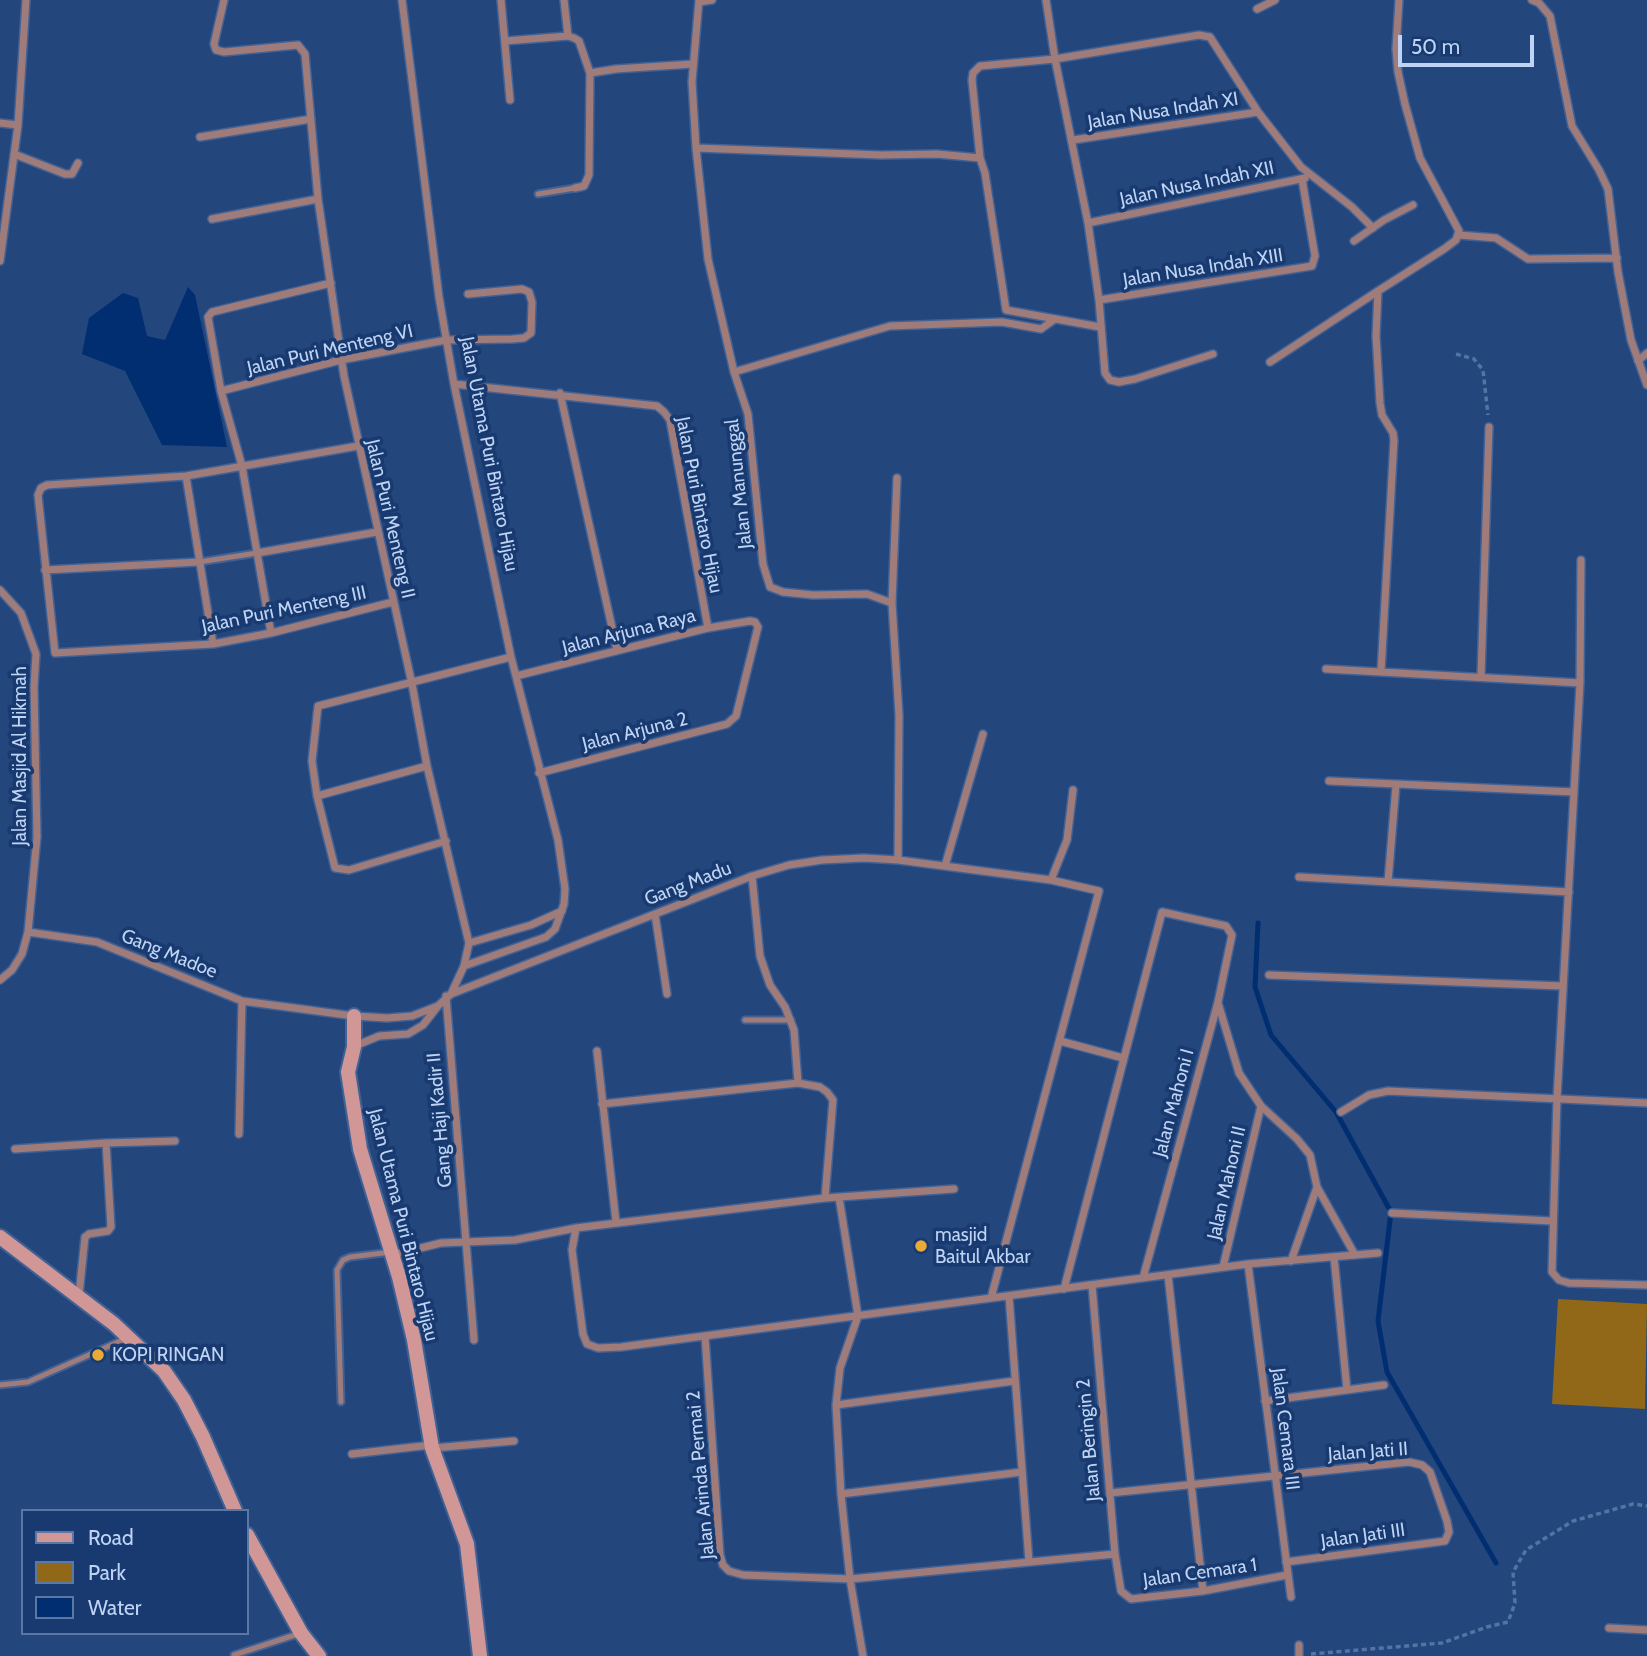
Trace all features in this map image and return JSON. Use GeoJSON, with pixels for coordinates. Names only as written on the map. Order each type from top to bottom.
{"type":"FeatureCollection","features":[{"type":"Feature","properties":{"kind":"street"},"geometry":{"type":"LineString","coordinates":[[0,261],[18,125],[26,0]]}},
{"type":"Feature","properties":{"kind":"street","name":"Jalan Puri Menteng II"},"geometry":{"type":"LineString","coordinates":[[224,0],[214,44],[216,50],[224,52],[298,45],[305,54],[318,199],[341,360],[412,684],[427,766],[469,943]]}},
{"type":"Feature","properties":{"kind":"street","name":"Jalan Utama Puri Bintaro Hijau"},"geometry":{"type":"LineString","coordinates":[[402,0],[446,340],[511,657],[562,859],[565,890],[562,910]]}},
{"type":"Feature","properties":{"kind":"street"},"geometry":{"type":"LineString","coordinates":[[501,0],[510,100]]}},
{"type":"Feature","properties":{"kind":"street"},"geometry":{"type":"LineString","coordinates":[[565,0],[568,36]]}},
{"type":"Feature","properties":{"kind":"street"},"geometry":{"type":"LineString","coordinates":[[699,1],[712,0]]}},
{"type":"Feature","properties":{"kind":"street"},"geometry":{"type":"LineString","coordinates":[[1046,0],[1055,60],[1088,223],[1105,373],[1110,380],[1119,382],[1213,354]]}},
{"type":"Feature","properties":{"kind":"street"},"geometry":{"type":"LineString","coordinates":[[1257,9],[1275,0]]}},
{"type":"Feature","properties":{"kind":"street"},"geometry":{"type":"LineString","coordinates":[[1399,0],[1396,49],[1405,104],[1420,158],[1459,233]]}},
{"type":"Feature","properties":{"kind":"street"},"geometry":{"type":"LineString","coordinates":[[1532,0],[1539,3],[1550,16],[1572,126],[1608,189],[1631,340],[1647,385]]}},
{"type":"Feature","properties":{"kind":"street","name":"Jalan Manunggal"},"geometry":{"type":"LineString","coordinates":[[699,1],[693,64],[696,148],[708,259],[734,372],[748,414],[763,564],[770,587],[783,592],[813,595],[867,594],[892,603]]}},
{"type":"Feature","properties":{"kind":"street"},"geometry":{"type":"LineString","coordinates":[[1100,327],[1006,310],[985,173],[980,158],[972,80],[976,69],[1055,60],[1199,35],[1210,37],[1258,112],[1301,167],[1352,207],[1373,228]]}},
{"type":"Feature","properties":{"kind":"street"},"geometry":{"type":"LineString","coordinates":[[505,41],[568,36],[579,41],[590,73],[589,175],[584,186],[575,188]]}},
{"type":"Feature","properties":{"kind":"street"},"geometry":{"type":"LineString","coordinates":[[590,73],[693,64]]}},
{"type":"Feature","properties":{"kind":"street","name":"Jalan Nusa Indah XI"},"geometry":{"type":"LineString","coordinates":[[1073,141],[1258,112]]}},
{"type":"Feature","properties":{"kind":"street"},"geometry":{"type":"LineString","coordinates":[[200,136],[311,119]]}},
{"type":"Feature","properties":{"kind":"street"},"geometry":{"type":"LineString","coordinates":[[0,123],[18,125]]}},
{"type":"Feature","properties":{"kind":"street"},"geometry":{"type":"LineString","coordinates":[[696,148],[881,155],[937,154],[980,158]]}},
{"type":"Feature","properties":{"kind":"street"},"geometry":{"type":"LineString","coordinates":[[15,153],[65,174],[72,174],[78,163]]}},
{"type":"Feature","properties":{"kind":"street","name":"Jalan Nusa Indah XII"},"geometry":{"type":"LineString","coordinates":[[1088,223],[1313,177]]}},
{"type":"Feature","properties":{"kind":"street","name":"Jalan Nusa Indah XIII"},"geometry":{"type":"LineString","coordinates":[[1098,300],[1312,266],[1315,256],[1302,179]]}},
{"type":"Feature","properties":{"kind":"street"},"geometry":{"type":"LineString","coordinates":[[212,219],[318,199]]}},
{"type":"Feature","properties":{"kind":"street"},"geometry":{"type":"LineString","coordinates":[[1354,241],[1413,205]]}},
{"type":"Feature","properties":{"kind":"street"},"geometry":{"type":"LineString","coordinates":[[1459,233],[1496,238],[1528,259],[1617,258]]}},
{"type":"Feature","properties":{"kind":"street"},"geometry":{"type":"LineString","coordinates":[[1270,362],[1444,249],[1459,233]]}},
{"type":"Feature","properties":{"kind":"street"},"geometry":{"type":"LineString","coordinates":[[271,633],[242,466],[221,391],[208,317],[212,312],[331,283]]}},
{"type":"Feature","properties":{"kind":"street","name":"Jalan Puri Menteng VI"},"geometry":{"type":"LineString","coordinates":[[221,391],[341,360],[446,340],[512,340],[524,338],[531,333],[532,302],[529,292],[522,289],[468,294]]}},
{"type":"Feature","properties":{"kind":"street"},"geometry":{"type":"LineString","coordinates":[[1378,291],[1376,335],[1380,403],[1382,415],[1390,426],[1394,440],[1381,672]]}},
{"type":"Feature","properties":{"kind":"street"},"geometry":{"type":"LineString","coordinates":[[734,372],[890,326],[1002,323],[1041,330],[1055,319]]}},
{"type":"Feature","properties":{"kind":"street"},"geometry":{"type":"LineString","coordinates":[[1638,361],[1647,353]]}},
{"type":"Feature","properties":{"kind":"street","name":"Jalan Puri Bintaro Hijau"},"geometry":{"type":"LineString","coordinates":[[454,384],[560,393],[657,406],[670,420],[708,628]]}},
{"type":"Feature","properties":{"kind":"street"},"geometry":{"type":"LineString","coordinates":[[560,393],[617,650]]}},
{"type":"Feature","properties":{"kind":"street"},"geometry":{"type":"LineString","coordinates":[[1481,677],[1489,427]]}},
{"type":"Feature","properties":{"kind":"street"},"geometry":{"type":"LineString","coordinates":[[199,562],[45,570],[38,495],[41,488],[47,485],[186,476],[358,446]]}},
{"type":"Feature","properties":{"kind":"street"},"geometry":{"type":"LineString","coordinates":[[186,476],[213,644]]}},
{"type":"Feature","properties":{"kind":"street"},"geometry":{"type":"LineString","coordinates":[[897,478],[892,603],[899,715],[898,860]]}},
{"type":"Feature","properties":{"kind":"street"},"geometry":{"type":"LineString","coordinates":[[257,553],[377,532]]}},
{"type":"Feature","properties":{"kind":"street"},"geometry":{"type":"LineString","coordinates":[[1581,560],[1580,683],[1557,1098],[1552,1272],[1559,1280],[1569,1283],[1647,1285]]}},
{"type":"Feature","properties":{"kind":"street","name":"Jalan Puri Menteng III"},"geometry":{"type":"LineString","coordinates":[[45,570],[55,653],[213,644],[271,633],[393,602]]}},
{"type":"Feature","properties":{"kind":"street","name":"Jalan Masjid Al Hikmah"},"geometry":{"type":"LineString","coordinates":[[0,590],[22,613],[36,654],[34,713],[37,837],[28,932]]}},
{"type":"Feature","properties":{"kind":"street","name":"Jalan Arjuna Raya"},"geometry":{"type":"LineString","coordinates":[[516,676],[708,628],[750,621],[755,622],[758,627],[736,716]]}},
{"type":"Feature","properties":{"kind":"street"},"geometry":{"type":"LineString","coordinates":[[446,841],[342,870],[335,868],[317,796],[312,761],[318,706],[511,657]]}},
{"type":"Feature","properties":{"kind":"street"},"geometry":{"type":"LineString","coordinates":[[1326,669],[1580,683]]}},
{"type":"Feature","properties":{"kind":"street","name":"Jalan Arjuna 2"},"geometry":{"type":"LineString","coordinates":[[539,773],[727,724],[736,716]]}},
{"type":"Feature","properties":{"kind":"street"},"geometry":{"type":"LineString","coordinates":[[945,866],[984,734]]}},
{"type":"Feature","properties":{"kind":"street"},"geometry":{"type":"LineString","coordinates":[[317,796],[427,766]]}},
{"type":"Feature","properties":{"kind":"street"},"geometry":{"type":"LineString","coordinates":[[1329,781],[1574,792]]}},
{"type":"Feature","properties":{"kind":"street"},"geometry":{"type":"LineString","coordinates":[[1388,882],[1396,785]]}},
{"type":"Feature","properties":{"kind":"street"},"geometry":{"type":"LineString","coordinates":[[1051,880],[1067,840],[1073,790]]}},
{"type":"Feature","properties":{"kind":"street","name":"Gang Madu"},"geometry":{"type":"LineString","coordinates":[[438,1006],[449,995],[752,876],[789,865],[864,858],[1051,880],[1098,891],[1060,1041]]}},
{"type":"Feature","properties":{"kind":"street"},"geometry":{"type":"LineString","coordinates":[[752,876],[760,956],[770,985],[791,1020],[796,1044],[798,1083]]}},
{"type":"Feature","properties":{"kind":"street"},"geometry":{"type":"LineString","coordinates":[[1299,877],[1569,892]]}},
{"type":"Feature","properties":{"kind":"street"},"geometry":{"type":"LineString","coordinates":[[449,995],[464,966],[469,943],[531,925],[562,910]]}},
{"type":"Feature","properties":{"kind":"street"},"geometry":{"type":"LineString","coordinates":[[464,966],[499,956],[546,937],[555,929],[562,910]]}},
{"type":"Feature","properties":{"kind":"street","name":"Jalan Mahoni I"},"geometry":{"type":"LineString","coordinates":[[1124,1058],[1162,912],[1226,926],[1232,935],[1218,1002],[1143,1278]]}},
{"type":"Feature","properties":{"kind":"street"},"geometry":{"type":"LineString","coordinates":[[655,914],[667,994]]}},
{"type":"Feature","properties":{"kind":"street"},"geometry":{"type":"LineString","coordinates":[[0,980],[12,970],[22,954],[28,932]]}},
{"type":"Feature","properties":{"kind":"street","name":"Gang Madoe"},"geometry":{"type":"LineString","coordinates":[[28,932],[97,942],[242,1000],[354,1016]]}},
{"type":"Feature","properties":{"kind":"street"},"geometry":{"type":"LineString","coordinates":[[1269,975],[1563,986]]}},
{"type":"Feature","properties":{"kind":"street","name":"Gang Haji Kadir II"},"geometry":{"type":"LineString","coordinates":[[449,995],[474,1340]]}},
{"type":"Feature","properties":{"kind":"street"},"geometry":{"type":"LineString","coordinates":[[239,1134],[242,1000]]}},
{"type":"Feature","properties":{"kind":"street"},"geometry":{"type":"LineString","coordinates":[[1218,1002],[1239,1073],[1261,1106],[1297,1139],[1310,1155],[1317,1187],[1355,1255]]}},
{"type":"Feature","properties":{"kind":"street"},"geometry":{"type":"LineString","coordinates":[[354,1016],[412,1016],[438,1006]]}},
{"type":"Feature","properties":{"kind":"street"},"geometry":{"type":"LineString","coordinates":[[354,1047],[379,1036],[408,1034],[423,1025],[438,1006]]}},
{"type":"Feature","properties":{"kind":"street","name":"Jalan Utama Puri Bintaro Hijau"},"geometry":{"type":"LineString","coordinates":[[354,1016],[354,1047],[348,1072],[360,1149],[392,1253],[414,1340],[432,1447],[467,1544],[480,1656]]}},
{"type":"Feature","properties":{"kind":"street"},"geometry":{"type":"LineString","coordinates":[[991,1298],[1060,1041],[1124,1058],[1064,1289]]}},
{"type":"Feature","properties":{"kind":"street"},"geometry":{"type":"LineString","coordinates":[[597,1051],[616,1222]]}},
{"type":"Feature","properties":{"kind":"street"},"geometry":{"type":"LineString","coordinates":[[603,1104],[798,1083],[820,1087],[833,1100],[825,1198]]}},
{"type":"Feature","properties":{"kind":"street"},"geometry":{"type":"LineString","coordinates":[[1341,1112],[1369,1096],[1388,1091],[1647,1103]]}},
{"type":"Feature","properties":{"kind":"street","name":"Jalan Mahoni II"},"geometry":{"type":"LineString","coordinates":[[1223,1268],[1261,1106]]}},
{"type":"Feature","properties":{"kind":"street"},"geometry":{"type":"LineString","coordinates":[[15,1149],[175,1141]]}},
{"type":"Feature","properties":{"kind":"street"},"geometry":{"type":"LineString","coordinates":[[79,1295],[85,1237],[108,1231],[111,1227],[106,1143]]}},
{"type":"Feature","properties":{"kind":"street"},"geometry":{"type":"LineString","coordinates":[[1291,1261],[1317,1187]]}},
{"type":"Feature","properties":{"kind":"street"},"geometry":{"type":"LineString","coordinates":[[392,1253],[441,1243],[530,1238],[616,1222],[825,1198],[954,1189]]}},
{"type":"Feature","properties":{"kind":"street"},"geometry":{"type":"LineString","coordinates":[[839,1197],[858,1316],[841,1368],[836,1405],[841,1494],[850,1579],[863,1656]]}},
{"type":"Feature","properties":{"kind":"street"},"geometry":{"type":"LineString","coordinates":[[1392,1213],[1552,1221]]}},
{"type":"Feature","properties":{"kind":"street"},"geometry":{"type":"LineString","coordinates":[[576,1228],[572,1250],[583,1334],[587,1344],[598,1349],[1248,1264],[1378,1253]]}},
{"type":"Feature","properties":{"kind":"street"},"geometry":{"type":"LineString","coordinates":[[0,1237],[79,1295],[164,1371],[184,1400],[203,1437],[234,1509]]}},
{"type":"Feature","properties":{"kind":"street"},"geometry":{"type":"LineString","coordinates":[[1334,1256],[1347,1390]]}},
{"type":"Feature","properties":{"kind":"street","name":"Jalan Cemara III"},"geometry":{"type":"LineString","coordinates":[[1248,1264],[1291,1597]]}},
{"type":"Feature","properties":{"kind":"street"},"geometry":{"type":"LineString","coordinates":[[1168,1275],[1203,1591]]}},
{"type":"Feature","properties":{"kind":"street","name":"Jalan Beringin 2"},"geometry":{"type":"LineString","coordinates":[[1091,1285],[1115,1554],[1121,1591]]}},
{"type":"Feature","properties":{"kind":"street"},"geometry":{"type":"LineString","coordinates":[[1009,1296],[1029,1562]]}},
{"type":"Feature","properties":{"kind":"street","name":"Jalan Arinda Permai 2"},"geometry":{"type":"LineString","coordinates":[[705,1336],[720,1555],[723,1565],[729,1571],[743,1575],[850,1579],[1115,1554]]}},
{"type":"Feature","properties":{"kind":"street"},"geometry":{"type":"LineString","coordinates":[[836,1405],[1014,1381]]}},
{"type":"Feature","properties":{"kind":"street"},"geometry":{"type":"LineString","coordinates":[[1265,1401],[1384,1385]]}},
{"type":"Feature","properties":{"kind":"street"},"geometry":{"type":"LineString","coordinates":[[352,1454],[514,1441]]}},
{"type":"Feature","properties":{"kind":"street","name":"Jalan Jati II"},"geometry":{"type":"LineString","coordinates":[[1275,1475],[1409,1462],[1422,1465],[1430,1472],[1447,1521],[1449,1532],[1446,1541]]}},
{"type":"Feature","properties":{"kind":"street"},"geometry":{"type":"LineString","coordinates":[[841,1494],[1022,1472]]}},
{"type":"Feature","properties":{"kind":"street"},"geometry":{"type":"LineString","coordinates":[[1110,1493],[1275,1475]]}},
{"type":"Feature","properties":{"kind":"street"},"geometry":{"type":"LineString","coordinates":[[248,1537],[301,1633],[319,1656]]}},
{"type":"Feature","properties":{"kind":"street","name":"Jalan Jati III"},"geometry":{"type":"LineString","coordinates":[[1286,1562],[1446,1541]]}},
{"type":"Feature","properties":{"kind":"street","name":"Jalan Cemara 1"},"geometry":{"type":"LineString","coordinates":[[1121,1591],[1131,1599],[1203,1591],[1287,1575]]}},
{"type":"Feature","properties":{"kind":"street"},"geometry":{"type":"LineString","coordinates":[[1609,1629],[1647,1630]]}},
{"type":"Feature","properties":{"kind":"street"},"geometry":{"type":"LineString","coordinates":[[1298,1655],[1299,1646]]}},
{"type":"Feature","properties":{"kind":"lane"},"geometry":{"type":"LineString","coordinates":[[538,194],[575,188]]}},
{"type":"Feature","properties":{"kind":"lane"},"geometry":{"type":"LineString","coordinates":[[199,562],[257,553]]}},
{"type":"Feature","properties":{"kind":"lane"},"geometry":{"type":"LineString","coordinates":[[746,1020],[791,1020]]}},
{"type":"Feature","properties":{"kind":"lane"},"geometry":{"type":"LineString","coordinates":[[341,1402],[337,1270],[343,1260],[350,1257],[392,1253]]}},
{"type":"Feature","properties":{"kind":"lane"},"geometry":{"type":"LineString","coordinates":[[0,1385],[27,1382],[128,1337]]}},
{"type":"Feature","properties":{"kind":"lane"},"geometry":{"type":"LineString","coordinates":[[234,1655],[301,1633]]}},
{"type":"Feature","properties":{"kind":"path"},"geometry":{"type":"LineString","coordinates":[[1456,354],[1474,359],[1483,370],[1489,427]]}},
{"type":"Feature","properties":{"kind":"path"},"geometry":{"type":"LineString","coordinates":[[1298,1655],[1443,1643],[1508,1622],[1515,1603],[1513,1572],[1526,1550],[1573,1521],[1633,1504],[1647,1506]]}},
{"type":"Feature","properties":{"kind":"green space"},"geometry":{"type":"Polygon","coordinates":[[[1558,1299],[1647,1304],[1645,1409],[1552,1404],[1558,1299]]]}},
{"type":"Feature","properties":{"kind":"water"},"geometry":{"type":"Polygon","coordinates":[[[188,287],[195,295],[227,447],[162,445],[125,371],[82,354],[89,318],[123,293],[138,298],[147,336],[165,340],[188,287]]]}},
{"type":"Feature","properties":{"kind":"waterway"},"geometry":{"type":"LineString","coordinates":[[1258,923],[1255,987],[1271,1035],[1336,1112],[1391,1212],[1378,1321],[1387,1372],[1496,1563]]}},
{"type":"Feature","properties":{"kind":"place","name":"masjid Baitul Akbar"},"geometry":{"type":"Point","coordinates":[921,1246]}},
{"type":"Feature","properties":{"kind":"place","name":"KOPI RINGAN"},"geometry":{"type":"Point","coordinates":[98,1355]}}]}
